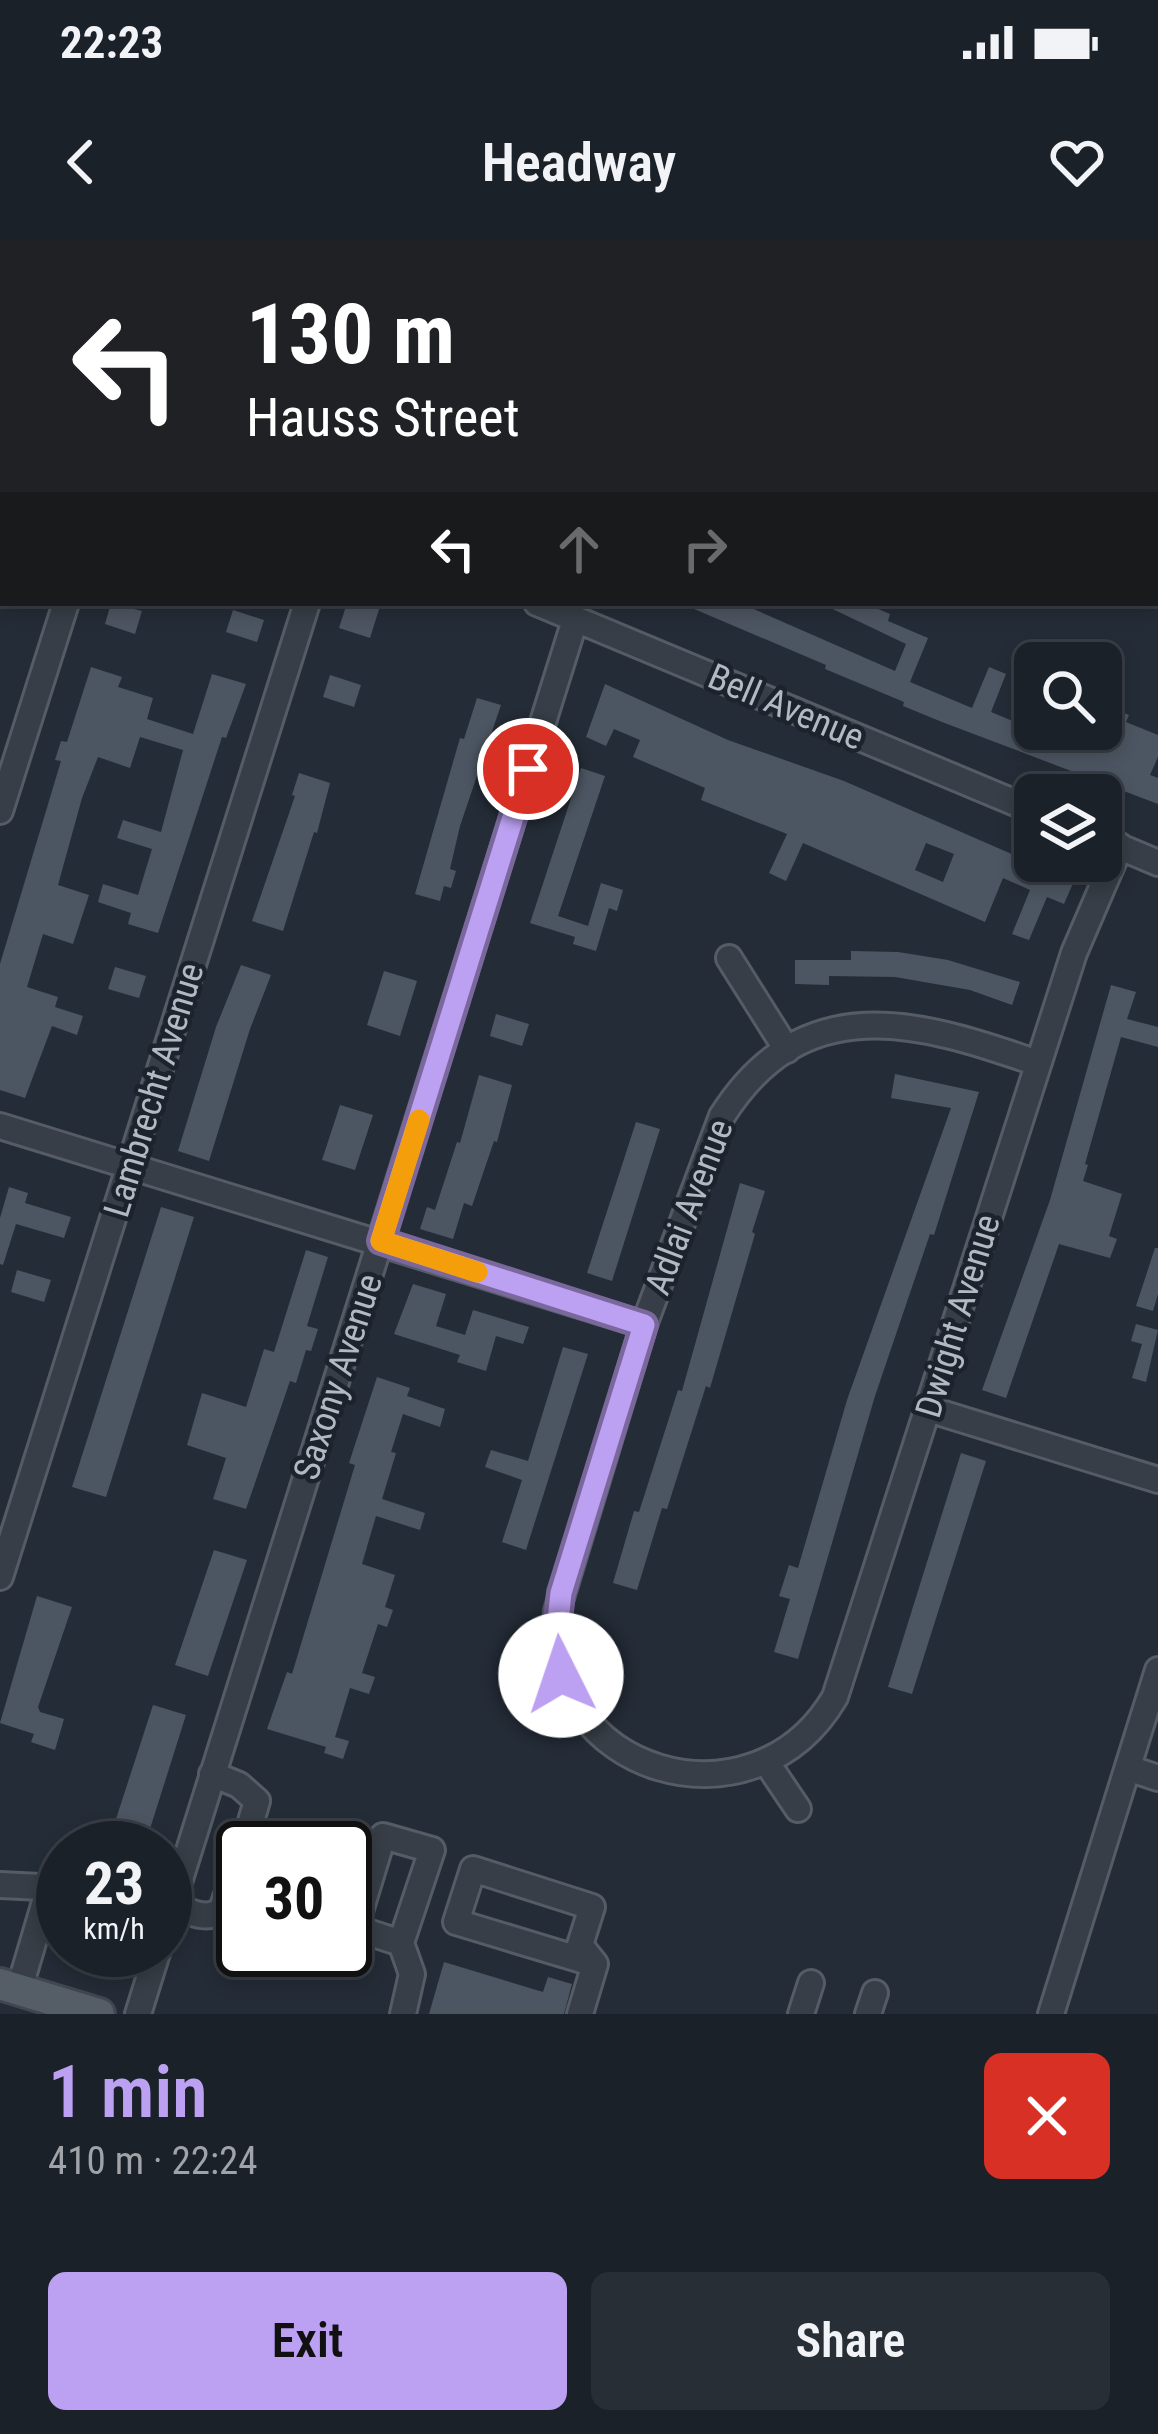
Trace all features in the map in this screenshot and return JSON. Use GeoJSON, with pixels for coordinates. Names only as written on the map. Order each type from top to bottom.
{"type":"FeatureCollection","features":[{"type":"Feature","properties":{"kind":"main road"},"geometry":{"type":"LineString","coordinates":[[10,1987],[47,2006],[99,2014]]}},
{"type":"Feature","properties":{"kind":"street"},"geometry":{"type":"LineString","coordinates":[[0,811],[65,606]]}},
{"type":"Feature","properties":{"kind":"street","name":"Lambrecht Avenue"},"geometry":{"type":"LineString","coordinates":[[0,1577],[306,606]]}},
{"type":"Feature","properties":{"kind":"street","name":"Bell Avenue"},"geometry":{"type":"LineString","coordinates":[[544,606],[1014,802]]}},
{"type":"Feature","properties":{"kind":"street","name":"Saxony Avenue"},"geometry":{"type":"LineString","coordinates":[[192,1838],[575,620]]}},
{"type":"Feature","properties":{"kind":"street"},"geometry":{"type":"LineString","coordinates":[[1122,847],[1158,862]]}},
{"type":"Feature","properties":{"kind":"street","name":"Dwight Avenue"},"geometry":{"type":"LineString","coordinates":[[767,1763],[804,1738],[835,1697],[1097,882]]}},
{"type":"Feature","properties":{"kind":"street"},"geometry":{"type":"LineString","coordinates":[[730,958],[787,1050]]}},
{"type":"Feature","properties":{"kind":"street","name":"Adlai Avenue"},"geometry":{"type":"LineString","coordinates":[[767,1763],[720,1775],[686,1773],[646,1763],[615,1746],[588,1721],[561,1675],[556,1639],[561,1593],[644,1325],[722,1116],[761,1067],[787,1050],[848,1028],[908,1024],[1037,1063]]}},
{"type":"Feature","properties":{"kind":"street"},"geometry":{"type":"LineString","coordinates":[[0,1126],[644,1325]]}},
{"type":"Feature","properties":{"kind":"street"},"geometry":{"type":"LineString","coordinates":[[928,1409],[1158,1480]]}},
{"type":"Feature","properties":{"kind":"street"},"geometry":{"type":"LineString","coordinates":[[1051,2014],[1158,1670]]}},
{"type":"Feature","properties":{"kind":"street"},"geometry":{"type":"LineString","coordinates":[[767,1763],[797,1809]]}},
{"type":"Feature","properties":{"kind":"street"},"geometry":{"type":"LineString","coordinates":[[1128,1768],[1158,1778]]}},
{"type":"Feature","properties":{"kind":"street"},"geometry":{"type":"LineString","coordinates":[[212,1774],[239,1785],[257,1801],[251,1821]]}},
{"type":"Feature","properties":{"kind":"street"},"geometry":{"type":"LineString","coordinates":[[472,1869],[592,1907],[580,1945],[595,1964],[456,1922],[472,1869]]}},
{"type":"Feature","properties":{"kind":"street"},"geometry":{"type":"LineString","coordinates":[[0,1885],[36,1886]]}},
{"type":"Feature","properties":{"kind":"street"},"geometry":{"type":"LineString","coordinates":[[10,1987],[36,1932]]}},
{"type":"Feature","properties":{"kind":"street"},"geometry":{"type":"LineString","coordinates":[[401,1943],[412,1974],[403,2014]]}},
{"type":"Feature","properties":{"kind":"street"},"geometry":{"type":"LineString","coordinates":[[580,2014],[595,1964]]}},
{"type":"Feature","properties":{"kind":"street"},"geometry":{"type":"LineString","coordinates":[[138,2014],[150,1977]]}},
{"type":"Feature","properties":{"kind":"street"},"geometry":{"type":"LineString","coordinates":[[801,2014],[811,1983]]}},
{"type":"Feature","properties":{"kind":"building"},"geometry":{"type":"Polygon","coordinates":[[[110,606],[142,611],[135,634],[105,624],[110,606]]]}},
{"type":"Feature","properties":{"kind":"building"},"geometry":{"type":"Polygon","coordinates":[[[346,606],[380,606],[370,638],[339,628],[346,606]]]}},
{"type":"Feature","properties":{"kind":"building"},"geometry":{"type":"Polygon","coordinates":[[[687,606],[747,606],[895,671],[906,644],[826,606],[871,606],[890,614],[888,621],[928,638],[910,682],[972,708],[989,667],[1006,674],[991,712],[1014,722],[1014,749],[903,706],[904,702],[825,669],[826,665],[687,606]]]}},
{"type":"Feature","properties":{"kind":"building"},"geometry":{"type":"Polygon","coordinates":[[[233,610],[264,620],[257,642],[226,632],[233,610]]]}},
{"type":"Feature","properties":{"kind":"building"},"geometry":{"type":"Polygon","coordinates":[[[91,667],[122,677],[118,687],[153,698],[147,719],[193,734],[212,674],[246,684],[226,738],[222,737],[158,933],[128,924],[131,913],[98,902],[103,884],[138,895],[152,849],[117,838],[123,820],[161,832],[183,750],[140,737],[130,768],[98,757],[58,885],[89,895],[73,944],[43,934],[27,987],[58,997],[55,1007],[83,1016],[77,1035],[52,1026],[25,1098],[0,1090],[0,964],[61,761],[55,760],[61,741],[67,742],[91,667]]]}},
{"type":"Feature","properties":{"kind":"building"},"geometry":{"type":"Polygon","coordinates":[[[330,675],[361,685],[354,707],[323,697],[330,675]]]}},
{"type":"Feature","properties":{"kind":"building"},"geometry":{"type":"Polygon","coordinates":[[[605,684],[728,740],[844,781],[1014,855],[1014,882],[1074,882],[1064,904],[1047,897],[1029,940],[1012,934],[1030,890],[1003,878],[985,922],[803,843],[786,881],[769,873],[787,834],[701,800],[705,788],[633,757],[640,740],[614,729],[606,746],[586,737],[605,684]],[[926,843],[915,870],[943,882],[954,854],[926,843]]]}},
{"type":"Feature","properties":{"kind":"building"},"geometry":{"type":"Polygon","coordinates":[[[477,698],[501,705],[460,826],[450,869],[456,871],[451,888],[444,886],[440,901],[415,894],[460,738],[464,739],[477,698]]]}},
{"type":"Feature","properties":{"kind":"building"},"geometry":{"type":"Polygon","coordinates":[[[1122,712],[1129,715],[1126,722],[1158,735],[1158,757],[1150,775],[1158,778],[1158,804],[1122,790],[1122,774],[1079,774],[1016,750],[1122,750],[1122,712]]]}},
{"type":"Feature","properties":{"kind":"building"},"geometry":{"type":"Polygon","coordinates":[[[581,768],[605,776],[558,916],[588,926],[601,883],[623,890],[617,911],[609,908],[596,951],[573,944],[575,937],[530,923],[581,768]]]}},
{"type":"Feature","properties":{"kind":"building"},"geometry":{"type":"Polygon","coordinates":[[[299,773],[330,783],[283,931],[252,921],[299,773]]]}},
{"type":"Feature","properties":{"kind":"building"},"geometry":{"type":"Polygon","coordinates":[[[851,951],[948,960],[1020,982],[1012,1005],[970,990],[895,977],[829,976],[829,985],[795,984],[795,960],[851,960],[851,951]]]}},
{"type":"Feature","properties":{"kind":"building"},"geometry":{"type":"Polygon","coordinates":[[[241,965],[271,975],[209,1161],[178,1151],[216,1027],[241,965]]]}},
{"type":"Feature","properties":{"kind":"building"},"geometry":{"type":"Polygon","coordinates":[[[115,967],[146,976],[139,998],[108,989],[115,967]]]}},
{"type":"Feature","properties":{"kind":"building"},"geometry":{"type":"Polygon","coordinates":[[[384,971],[417,981],[400,1036],[367,1025],[384,971]]]}},
{"type":"Feature","properties":{"kind":"building"},"geometry":{"type":"Polygon","coordinates":[[[1111,985],[1136,992],[1127,1019],[1158,1027],[1158,1047],[1121,1037],[1085,1164],[1083,1181],[1122,1194],[1109,1236],[1117,1239],[1110,1258],[1059,1244],[1006,1398],[982,1390],[1050,1200],[1111,985]]]}},
{"type":"Feature","properties":{"kind":"building"},"geometry":{"type":"Polygon","coordinates":[[[496,1014],[529,1024],[522,1046],[490,1036],[496,1014]]]}},
{"type":"Feature","properties":{"kind":"building"},"geometry":{"type":"Polygon","coordinates":[[[895,1074],[979,1092],[934,1235],[930,1234],[875,1396],[798,1659],[774,1652],[790,1599],[779,1596],[789,1565],[798,1568],[847,1400],[951,1108],[891,1098],[895,1074]]]}},
{"type":"Feature","properties":{"kind":"building"},"geometry":{"type":"Polygon","coordinates":[[[479,1075],[512,1085],[497,1142],[472,1206],[464,1203],[453,1239],[420,1229],[427,1207],[435,1210],[479,1075]]]}},
{"type":"Feature","properties":{"kind":"building"},"geometry":{"type":"Polygon","coordinates":[[[340,1105],[373,1115],[355,1170],[322,1160],[340,1105]]]}},
{"type":"Feature","properties":{"kind":"building"},"geometry":{"type":"Polygon","coordinates":[[[636,1122],[660,1129],[612,1281],[587,1273],[636,1122]]]}},
{"type":"Feature","properties":{"kind":"building"},"geometry":{"type":"Polygon","coordinates":[[[740,1183],[765,1191],[755,1234],[710,1388],[706,1386],[637,1590],[613,1583],[634,1511],[639,1512],[678,1390],[682,1391],[740,1183]]]}},
{"type":"Feature","properties":{"kind":"building"},"geometry":{"type":"Polygon","coordinates":[[[9,1187],[28,1193],[25,1203],[71,1217],[64,1238],[16,1224],[3,1265],[0,1218],[9,1187]]]}},
{"type":"Feature","properties":{"kind":"building"},"geometry":{"type":"Polygon","coordinates":[[[161,1207],[194,1217],[106,1497],[72,1487],[161,1207]]]}},
{"type":"Feature","properties":{"kind":"building"},"geometry":{"type":"Polygon","coordinates":[[[1155,1248],[1158,1294],[1153,1311],[1136,1306],[1155,1248]]]}},
{"type":"Feature","properties":{"kind":"building"},"geometry":{"type":"Polygon","coordinates":[[[306,1250],[328,1257],[307,1326],[318,1329],[296,1383],[290,1381],[246,1509],[213,1499],[226,1458],[187,1445],[202,1393],[246,1407],[264,1349],[274,1352],[306,1250]]]}},
{"type":"Feature","properties":{"kind":"building"},"geometry":{"type":"Polygon","coordinates":[[[17,1270],[51,1280],[44,1302],[11,1292],[17,1270]]]}},
{"type":"Feature","properties":{"kind":"building"},"geometry":{"type":"Polygon","coordinates":[[[413,1284],[446,1294],[436,1326],[465,1335],[473,1310],[529,1327],[523,1344],[496,1336],[486,1371],[457,1362],[460,1355],[394,1334],[413,1284]]]}},
{"type":"Feature","properties":{"kind":"building"},"geometry":{"type":"Polygon","coordinates":[[[1136,1324],[1158,1330],[1146,1382],[1132,1378],[1142,1344],[1131,1341],[1136,1324]]]}},
{"type":"Feature","properties":{"kind":"building"},"geometry":{"type":"Polygon","coordinates":[[[563,1347],[588,1354],[526,1550],[502,1542],[522,1480],[485,1467],[491,1450],[528,1461],[563,1347]]]}},
{"type":"Feature","properties":{"kind":"building"},"geometry":{"type":"Polygon","coordinates":[[[377,1377],[410,1388],[407,1396],[445,1409],[440,1427],[403,1414],[391,1452],[396,1453],[382,1499],[425,1513],[420,1530],[376,1516],[362,1564],[395,1575],[385,1607],[393,1610],[387,1627],[378,1624],[362,1673],[375,1677],[369,1694],[350,1688],[335,1737],[349,1741],[343,1759],[324,1753],[326,1747],[267,1729],[287,1672],[292,1674],[377,1377]]]}},
{"type":"Feature","properties":{"kind":"building"},"geometry":{"type":"Polygon","coordinates":[[[961,1453],[986,1461],[912,1694],[888,1687],[961,1453]]]}},
{"type":"Feature","properties":{"kind":"building"},"geometry":{"type":"Polygon","coordinates":[[[214,1550],[247,1560],[208,1676],[175,1665],[214,1550]]]}},
{"type":"Feature","properties":{"kind":"building"},"geometry":{"type":"Polygon","coordinates":[[[37,1596],[72,1607],[38,1707],[40,1712],[64,1719],[55,1750],[31,1742],[34,1734],[0,1723],[37,1596]]]}},
{"type":"Feature","properties":{"kind":"building"},"geometry":{"type":"Polygon","coordinates":[[[153,1705],[186,1715],[152,1821],[115,1821],[153,1705]]]}},
{"type":"Feature","properties":{"kind":"building"},"geometry":{"type":"Polygon","coordinates":[[[444,1962],[543,1992],[548,1977],[572,1984],[564,2014],[429,2014],[444,1962]]]}},
{"type":"Feature","properties":{"kind":"slow traffic"},"geometry":{"type":"LineString","coordinates":[[419,1120],[381,1241],[477,1272]]}},
{"type":"Feature","properties":{"kind":"route"},"geometry":{"type":"LineString","coordinates":[[528,769],[381,1241],[644,1325],[561,1593],[556,1639],[561,1675]]}}]}
